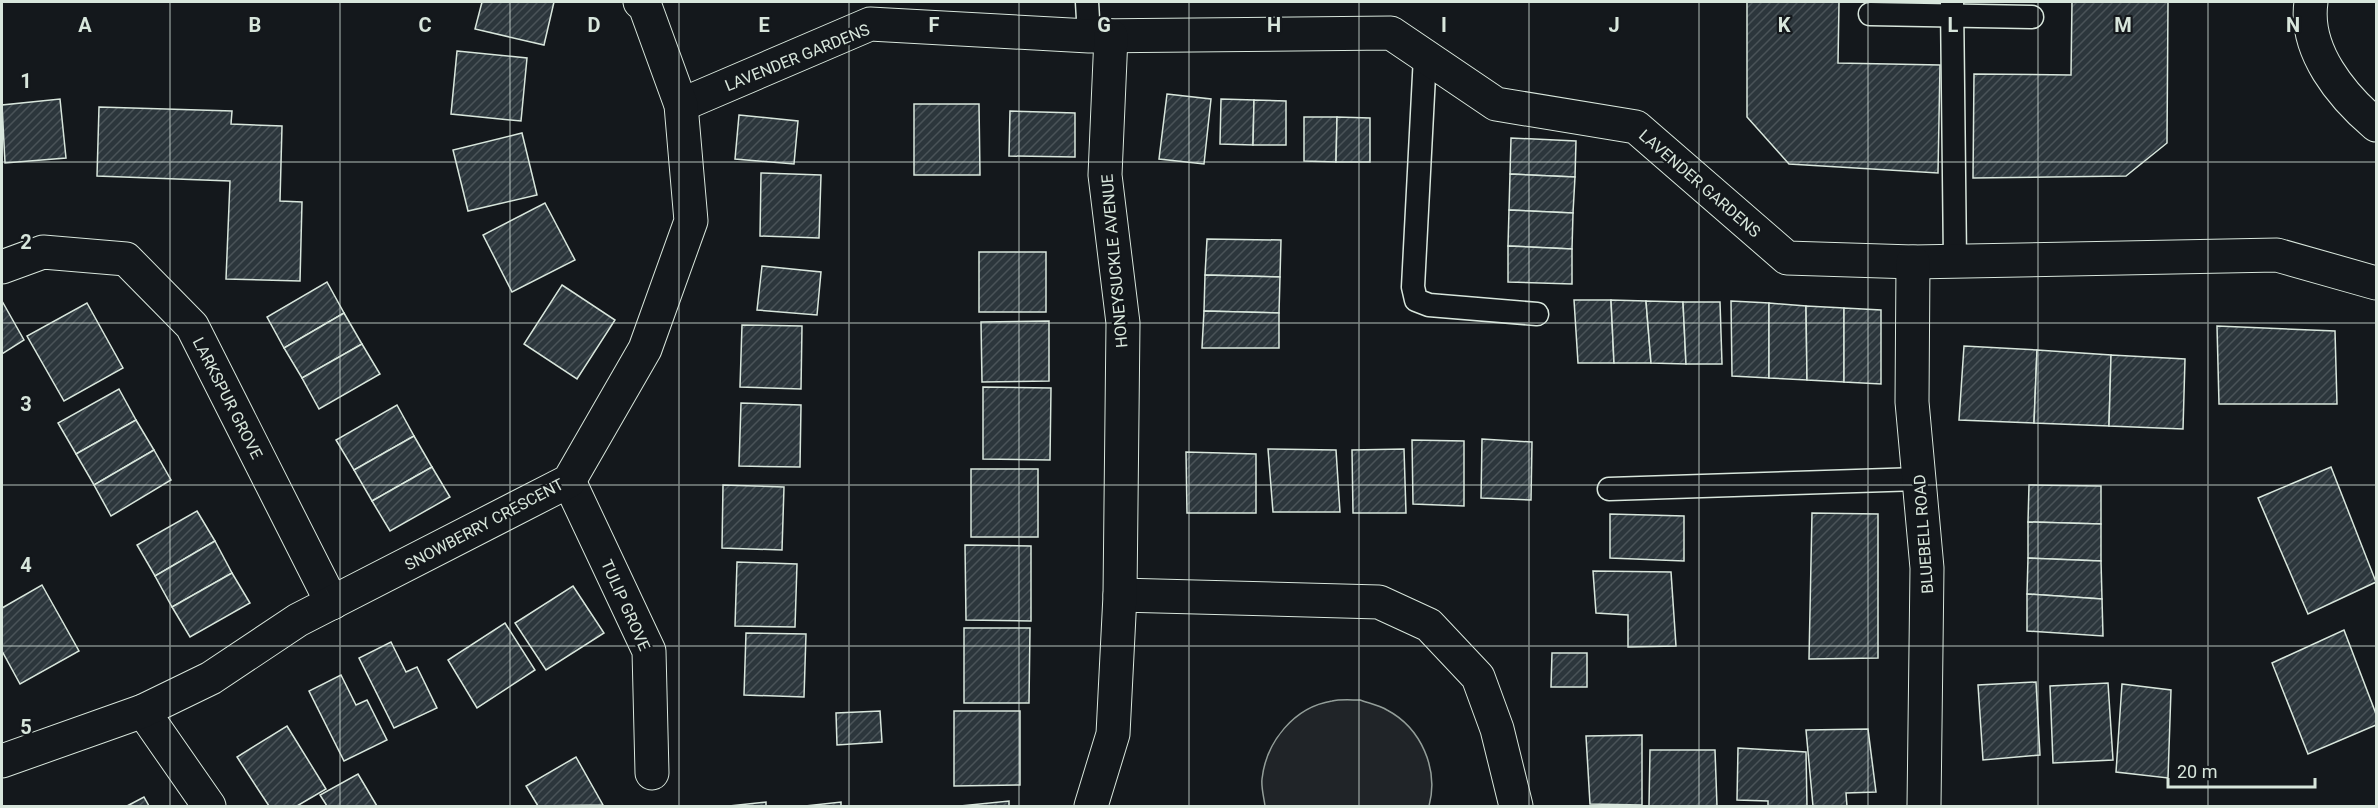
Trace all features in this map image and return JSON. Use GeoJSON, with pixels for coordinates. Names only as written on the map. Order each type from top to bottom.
{"type":"FeatureCollection","features":[{"type":"Feature","properties":{"kind":"street","name":"SNOWBERRY CRESCENT"},"geometry":{"type":"LineString","coordinates":[[2,761],[143,711],[211,678],[298,620],[569,481],[645,349],[691,221],[681,105],[645,6],[640,2]]}},
{"type":"Feature","properties":{"kind":"street"},"geometry":{"type":"LineString","coordinates":[[2310,2],[2308,16],[2324,66],[2350,103],[2376,125]]}},
{"type":"Feature","properties":{"kind":"street","name":"LAVENDER GARDENS"},"geometry":{"type":"LineString","coordinates":[[681,105],[870,24],[1100,36],[1391,33],[1496,104],[1636,127],[1787,258],[1913,262],[2277,255],[2376,282]]}},
{"type":"Feature","properties":{"kind":"street","name":"HONEYSUCKLE AVENUE"},"geometry":{"type":"LineString","coordinates":[[1091,807],[1113,734],[1120,595],[1123,323],[1106,175],[1100,36]]}},
{"type":"Feature","properties":{"kind":"street","name":"LARKSPUR GROVE"},"geometry":{"type":"LineString","coordinates":[[2,267],[43,252],[126,259],[192,326],[332,603]]}},
{"type":"Feature","properties":{"kind":"street","name":"BLUEBELL ROAD"},"geometry":{"type":"LineString","coordinates":[[1913,262],[1912,402],[1928,568],[1924,807]]}},
{"type":"Feature","properties":{"kind":"street","name":"TULIP GROVE"},"geometry":{"type":"LineString","coordinates":[[569,481],[649,651],[652,773]]}},
{"type":"Feature","properties":{"kind":"street"},"geometry":{"type":"LineString","coordinates":[[1120,595],[1379,602],[1429,625],[1478,677],[1497,729],[1516,807]]}},
{"type":"Feature","properties":{"kind":"street"},"geometry":{"type":"LineString","coordinates":[[143,711],[209,807]]}},
{"type":"Feature","properties":{"kind":"lane"},"geometry":{"type":"LineString","coordinates":[[1087,2],[1100,36]]}},
{"type":"Feature","properties":{"kind":"lane"},"geometry":{"type":"LineString","coordinates":[[1952,8],[1955,261]]}},
{"type":"Feature","properties":{"kind":"lane"},"geometry":{"type":"LineString","coordinates":[[1870,14],[1952,8],[2032,17]]}},
{"type":"Feature","properties":{"kind":"lane"},"geometry":{"type":"LineString","coordinates":[[1425,56],[1413,287],[1416,300],[1429,306],[1537,314]]}},
{"type":"Feature","properties":{"kind":"lane"},"geometry":{"type":"LineString","coordinates":[[1609,489],[1919,479]]}},
{"type":"Feature","properties":{"kind":"shaded area"},"geometry":{"type":"Polygon","coordinates":[[[1338,700],[1360,700],[1384,708],[1399,718],[1418,739],[1429,764],[1431,792],[1429,806],[1265,806],[1262,782],[1265,765],[1269,752],[1284,728],[1294,719],[1318,705],[1338,700]]]}},
{"type":"Feature","properties":{"kind":"building"},"geometry":{"type":"Polygon","coordinates":[[[482,2],[554,2],[544,45],[475,29],[482,2]]]}},
{"type":"Feature","properties":{"kind":"building"},"geometry":{"type":"Polygon","coordinates":[[[1747,2],[1839,2],[1838,63],[1940,65],[1938,173],[1789,164],[1747,117],[1747,2]]]}},
{"type":"Feature","properties":{"kind":"building"},"geometry":{"type":"Polygon","coordinates":[[[2072,2],[2168,2],[2167,143],[2126,176],[1973,178],[1974,74],[2071,75],[2072,2]]]}},
{"type":"Feature","properties":{"kind":"building"},"geometry":{"type":"Polygon","coordinates":[[[457,51],[527,58],[521,121],[451,114],[457,51]]]}},
{"type":"Feature","properties":{"kind":"building"},"geometry":{"type":"Polygon","coordinates":[[[1167,94],[1211,99],[1204,164],[1159,159],[1167,94]]]}},
{"type":"Feature","properties":{"kind":"building"},"geometry":{"type":"Polygon","coordinates":[[[60,99],[66,158],[5,163],[2,105],[60,99]]]}},
{"type":"Feature","properties":{"kind":"building"},"geometry":{"type":"Polygon","coordinates":[[[1221,99],[1254,100],[1253,145],[1220,144],[1221,99]]]}},
{"type":"Feature","properties":{"kind":"building"},"geometry":{"type":"Polygon","coordinates":[[[1254,100],[1286,101],[1286,145],[1253,145],[1254,100]]]}},
{"type":"Feature","properties":{"kind":"building"},"geometry":{"type":"Polygon","coordinates":[[[914,104],[979,104],[980,175],[914,175],[914,104]]]}},
{"type":"Feature","properties":{"kind":"building"},"geometry":{"type":"Polygon","coordinates":[[[99,107],[232,111],[231,124],[282,126],[280,201],[302,202],[300,281],[226,279],[230,181],[97,176],[99,107]]]}},
{"type":"Feature","properties":{"kind":"building"},"geometry":{"type":"Polygon","coordinates":[[[1010,111],[1075,113],[1075,157],[1009,156],[1010,111]]]}},
{"type":"Feature","properties":{"kind":"building"},"geometry":{"type":"Polygon","coordinates":[[[739,115],[798,121],[794,164],[735,159],[739,115]]]}},
{"type":"Feature","properties":{"kind":"building"},"geometry":{"type":"Polygon","coordinates":[[[1304,117],[1337,117],[1336,162],[1304,161],[1304,117]]]}},
{"type":"Feature","properties":{"kind":"building"},"geometry":{"type":"Polygon","coordinates":[[[1337,117],[1370,118],[1370,162],[1336,162],[1337,117]]]}},
{"type":"Feature","properties":{"kind":"building"},"geometry":{"type":"Polygon","coordinates":[[[522,133],[537,195],[468,211],[453,150],[522,133]]]}},
{"type":"Feature","properties":{"kind":"building"},"geometry":{"type":"Polygon","coordinates":[[[1511,138],[1576,141],[1575,177],[1510,174],[1511,138]]]}},
{"type":"Feature","properties":{"kind":"building"},"geometry":{"type":"Polygon","coordinates":[[[761,173],[821,175],[819,238],[760,236],[761,173]]]}},
{"type":"Feature","properties":{"kind":"building"},"geometry":{"type":"Polygon","coordinates":[[[1510,174],[1575,177],[1573,213],[1509,210],[1510,174]]]}},
{"type":"Feature","properties":{"kind":"building"},"geometry":{"type":"Polygon","coordinates":[[[545,203],[575,260],[512,292],[483,235],[545,203]]]}},
{"type":"Feature","properties":{"kind":"building"},"geometry":{"type":"Polygon","coordinates":[[[1509,210],[1573,213],[1572,249],[1508,246],[1509,210]]]}},
{"type":"Feature","properties":{"kind":"building"},"geometry":{"type":"Polygon","coordinates":[[[1207,239],[1281,240],[1280,277],[1205,275],[1207,239]]]}},
{"type":"Feature","properties":{"kind":"building"},"geometry":{"type":"Polygon","coordinates":[[[1508,246],[1572,249],[1572,284],[1508,282],[1508,246]]]}},
{"type":"Feature","properties":{"kind":"building"},"geometry":{"type":"Polygon","coordinates":[[[979,252],[1046,252],[1046,312],[979,312],[979,252]]]}},
{"type":"Feature","properties":{"kind":"building"},"geometry":{"type":"Polygon","coordinates":[[[762,266],[821,272],[817,315],[757,310],[762,266]]]}},
{"type":"Feature","properties":{"kind":"building"},"geometry":{"type":"Polygon","coordinates":[[[1205,275],[1280,277],[1279,313],[1204,311],[1205,275]]]}},
{"type":"Feature","properties":{"kind":"building"},"geometry":{"type":"Polygon","coordinates":[[[327,282],[344,313],[284,348],[267,317],[327,282]]]}},
{"type":"Feature","properties":{"kind":"building"},"geometry":{"type":"Polygon","coordinates":[[[562,285],[615,320],[577,379],[524,344],[562,285]]]}},
{"type":"Feature","properties":{"kind":"building"},"geometry":{"type":"Polygon","coordinates":[[[1574,300],[1611,300],[1614,363],[1578,363],[1574,300]]]}},
{"type":"Feature","properties":{"kind":"building"},"geometry":{"type":"Polygon","coordinates":[[[1611,300],[1646,301],[1651,363],[1614,363],[1611,300]]]}},
{"type":"Feature","properties":{"kind":"building"},"geometry":{"type":"Polygon","coordinates":[[[2,301],[24,340],[2,354],[2,301]]]}},
{"type":"Feature","properties":{"kind":"building"},"geometry":{"type":"Polygon","coordinates":[[[1646,301],[1683,302],[1686,364],[1651,363],[1646,301]]]}},
{"type":"Feature","properties":{"kind":"building"},"geometry":{"type":"Polygon","coordinates":[[[1731,301],[1769,303],[1769,378],[1732,376],[1731,301]]]}},
{"type":"Feature","properties":{"kind":"building"},"geometry":{"type":"Polygon","coordinates":[[[1683,302],[1720,302],[1722,364],[1686,364],[1683,302]]]}},
{"type":"Feature","properties":{"kind":"building"},"geometry":{"type":"Polygon","coordinates":[[[87,303],[123,368],[64,401],[27,336],[87,303]]]}},
{"type":"Feature","properties":{"kind":"building"},"geometry":{"type":"Polygon","coordinates":[[[1769,303],[1806,306],[1807,380],[1769,378],[1769,303]]]}},
{"type":"Feature","properties":{"kind":"building"},"geometry":{"type":"Polygon","coordinates":[[[1806,306],[1844,308],[1844,382],[1807,380],[1806,306]]]}},
{"type":"Feature","properties":{"kind":"building"},"geometry":{"type":"Polygon","coordinates":[[[1844,308],[1881,310],[1881,384],[1844,382],[1844,308]]]}},
{"type":"Feature","properties":{"kind":"building"},"geometry":{"type":"Polygon","coordinates":[[[1204,311],[1279,313],[1279,348],[1202,348],[1204,311]]]}},
{"type":"Feature","properties":{"kind":"building"},"geometry":{"type":"Polygon","coordinates":[[[344,313],[362,344],[302,378],[284,348],[344,313]]]}},
{"type":"Feature","properties":{"kind":"building"},"geometry":{"type":"Polygon","coordinates":[[[1049,321],[1049,381],[982,382],[981,322],[1049,321]]]}},
{"type":"Feature","properties":{"kind":"building"},"geometry":{"type":"Polygon","coordinates":[[[742,325],[802,326],[801,389],[740,387],[742,325]]]}},
{"type":"Feature","properties":{"kind":"building"},"geometry":{"type":"Polygon","coordinates":[[[2217,326],[2335,331],[2337,404],[2219,404],[2217,326]]]}},
{"type":"Feature","properties":{"kind":"building"},"geometry":{"type":"Polygon","coordinates":[[[362,344],[380,374],[319,409],[302,378],[362,344]]]}},
{"type":"Feature","properties":{"kind":"building"},"geometry":{"type":"Polygon","coordinates":[[[1964,346],[2037,350],[2034,423],[1959,420],[1964,346]]]}},
{"type":"Feature","properties":{"kind":"building"},"geometry":{"type":"Polygon","coordinates":[[[2037,350],[2111,355],[2109,426],[2034,423],[2037,350]]]}},
{"type":"Feature","properties":{"kind":"building"},"geometry":{"type":"Polygon","coordinates":[[[2111,355],[2185,359],[2183,429],[2109,426],[2111,355]]]}},
{"type":"Feature","properties":{"kind":"building"},"geometry":{"type":"Polygon","coordinates":[[[983,387],[1051,388],[1050,460],[983,459],[983,387]]]}},
{"type":"Feature","properties":{"kind":"building"},"geometry":{"type":"Polygon","coordinates":[[[119,389],[136,420],[76,454],[58,423],[119,389]]]}},
{"type":"Feature","properties":{"kind":"building"},"geometry":{"type":"Polygon","coordinates":[[[741,403],[801,405],[800,467],[739,466],[741,403]]]}},
{"type":"Feature","properties":{"kind":"building"},"geometry":{"type":"Polygon","coordinates":[[[397,405],[414,436],[354,470],[336,440],[397,405]]]}},
{"type":"Feature","properties":{"kind":"building"},"geometry":{"type":"Polygon","coordinates":[[[136,420],[154,450],[94,485],[76,454],[136,420]]]}},
{"type":"Feature","properties":{"kind":"building"},"geometry":{"type":"Polygon","coordinates":[[[414,436],[432,467],[372,501],[354,470],[414,436]]]}},
{"type":"Feature","properties":{"kind":"building"},"geometry":{"type":"Polygon","coordinates":[[[1482,439],[1532,442],[1531,500],[1481,498],[1482,439]]]}},
{"type":"Feature","properties":{"kind":"building"},"geometry":{"type":"Polygon","coordinates":[[[1412,440],[1464,441],[1464,506],[1413,504],[1412,440]]]}},
{"type":"Feature","properties":{"kind":"building"},"geometry":{"type":"Polygon","coordinates":[[[1268,449],[1336,450],[1340,512],[1273,512],[1268,449]]]}},
{"type":"Feature","properties":{"kind":"building"},"geometry":{"type":"Polygon","coordinates":[[[1404,449],[1406,513],[1353,513],[1352,450],[1404,449]]]}},
{"type":"Feature","properties":{"kind":"building"},"geometry":{"type":"Polygon","coordinates":[[[154,450],[171,480],[111,516],[94,485],[154,450]]]}},
{"type":"Feature","properties":{"kind":"building"},"geometry":{"type":"Polygon","coordinates":[[[1186,452],[1256,454],[1256,513],[1187,513],[1186,452]]]}},
{"type":"Feature","properties":{"kind":"building"},"geometry":{"type":"Polygon","coordinates":[[[432,467],[450,497],[390,531],[372,501],[432,467]]]}},
{"type":"Feature","properties":{"kind":"building"},"geometry":{"type":"Polygon","coordinates":[[[2331,467],[2376,582],[2308,614],[2258,498],[2331,467]]]}},
{"type":"Feature","properties":{"kind":"building"},"geometry":{"type":"Polygon","coordinates":[[[971,469],[1038,469],[1038,537],[971,537],[971,469]]]}},
{"type":"Feature","properties":{"kind":"building"},"geometry":{"type":"Polygon","coordinates":[[[723,485],[784,487],[782,550],[722,548],[723,485]]]}},
{"type":"Feature","properties":{"kind":"building"},"geometry":{"type":"Polygon","coordinates":[[[2029,485],[2101,486],[2101,524],[2028,522],[2029,485]]]}},
{"type":"Feature","properties":{"kind":"building"},"geometry":{"type":"Polygon","coordinates":[[[197,511],[215,541],[155,576],[137,545],[197,511]]]}},
{"type":"Feature","properties":{"kind":"building"},"geometry":{"type":"Polygon","coordinates":[[[1812,513],[1878,514],[1878,658],[1809,659],[1812,513]]]}},
{"type":"Feature","properties":{"kind":"building"},"geometry":{"type":"Polygon","coordinates":[[[1610,514],[1684,516],[1684,561],[1610,558],[1610,514]]]}},
{"type":"Feature","properties":{"kind":"building"},"geometry":{"type":"Polygon","coordinates":[[[2028,522],[2101,524],[2101,561],[2028,558],[2028,522]]]}},
{"type":"Feature","properties":{"kind":"building"},"geometry":{"type":"Polygon","coordinates":[[[215,541],[232,573],[172,607],[155,576],[215,541]]]}},
{"type":"Feature","properties":{"kind":"building"},"geometry":{"type":"Polygon","coordinates":[[[965,545],[1031,546],[1031,621],[966,620],[965,545]]]}},
{"type":"Feature","properties":{"kind":"building"},"geometry":{"type":"Polygon","coordinates":[[[2028,558],[2101,561],[2102,599],[2027,594],[2028,558]]]}},
{"type":"Feature","properties":{"kind":"building"},"geometry":{"type":"Polygon","coordinates":[[[737,562],[797,564],[795,627],[735,626],[737,562]]]}},
{"type":"Feature","properties":{"kind":"building"},"geometry":{"type":"Polygon","coordinates":[[[1593,571],[1671,572],[1676,646],[1628,647],[1628,615],[1596,613],[1593,571]]]}},
{"type":"Feature","properties":{"kind":"building"},"geometry":{"type":"Polygon","coordinates":[[[232,573],[250,603],[190,637],[172,607],[232,573]]]}},
{"type":"Feature","properties":{"kind":"building"},"geometry":{"type":"Polygon","coordinates":[[[42,585],[79,651],[20,684],[2,651],[2,608],[42,585]]]}},
{"type":"Feature","properties":{"kind":"building"},"geometry":{"type":"Polygon","coordinates":[[[573,586],[604,633],[546,670],[515,623],[573,586]]]}},
{"type":"Feature","properties":{"kind":"building"},"geometry":{"type":"Polygon","coordinates":[[[2027,594],[2102,599],[2103,636],[2027,631],[2027,594]]]}},
{"type":"Feature","properties":{"kind":"building"},"geometry":{"type":"Polygon","coordinates":[[[505,623],[535,670],[477,708],[448,660],[505,623]]]}},
{"type":"Feature","properties":{"kind":"building"},"geometry":{"type":"Polygon","coordinates":[[[964,628],[1030,628],[1029,703],[964,703],[964,628]]]}},
{"type":"Feature","properties":{"kind":"building"},"geometry":{"type":"Polygon","coordinates":[[[2344,630],[2376,714],[2376,725],[2308,754],[2272,663],[2344,630]]]}},
{"type":"Feature","properties":{"kind":"building"},"geometry":{"type":"Polygon","coordinates":[[[746,633],[806,634],[804,697],[744,695],[746,633]]]}},
{"type":"Feature","properties":{"kind":"building"},"geometry":{"type":"Polygon","coordinates":[[[391,642],[406,672],[417,667],[437,708],[394,728],[359,658],[391,642]]]}},
{"type":"Feature","properties":{"kind":"building"},"geometry":{"type":"Polygon","coordinates":[[[1552,653],[1587,653],[1587,687],[1551,687],[1552,653]]]}},
{"type":"Feature","properties":{"kind":"building"},"geometry":{"type":"Polygon","coordinates":[[[341,675],[356,705],[367,700],[387,740],[344,761],[309,691],[341,675]]]}},
{"type":"Feature","properties":{"kind":"building"},"geometry":{"type":"Polygon","coordinates":[[[2036,682],[2040,755],[1983,760],[1978,685],[2036,682]]]}},
{"type":"Feature","properties":{"kind":"building"},"geometry":{"type":"Polygon","coordinates":[[[2108,683],[2113,760],[2053,763],[2050,686],[2108,683]]]}},
{"type":"Feature","properties":{"kind":"building"},"geometry":{"type":"Polygon","coordinates":[[[2122,684],[2171,690],[2168,778],[2116,772],[2122,684]]]}},
{"type":"Feature","properties":{"kind":"building"},"geometry":{"type":"Polygon","coordinates":[[[880,711],[882,742],[837,745],[836,713],[880,711]]]}},
{"type":"Feature","properties":{"kind":"building"},"geometry":{"type":"Polygon","coordinates":[[[954,711],[1020,711],[1020,785],[954,786],[954,711]]]}},
{"type":"Feature","properties":{"kind":"building"},"geometry":{"type":"Polygon","coordinates":[[[287,726],[326,789],[297,806],[269,806],[237,757],[287,726]]]}},
{"type":"Feature","properties":{"kind":"building"},"geometry":{"type":"Polygon","coordinates":[[[1868,729],[1876,792],[1846,793],[1847,806],[1813,806],[1806,730],[1868,729]]]}},
{"type":"Feature","properties":{"kind":"building"},"geometry":{"type":"Polygon","coordinates":[[[1642,735],[1642,805],[1590,804],[1586,736],[1642,735]]]}},
{"type":"Feature","properties":{"kind":"building"},"geometry":{"type":"Polygon","coordinates":[[[1738,748],[1806,752],[1807,806],[1768,806],[1768,801],[1737,800],[1738,748]]]}},
{"type":"Feature","properties":{"kind":"building"},"geometry":{"type":"Polygon","coordinates":[[[1650,750],[1715,750],[1717,806],[1649,806],[1650,750]]]}},
{"type":"Feature","properties":{"kind":"building"},"geometry":{"type":"Polygon","coordinates":[[[576,757],[603,805],[538,806],[526,786],[576,757]]]}},
{"type":"Feature","properties":{"kind":"building"},"geometry":{"type":"Polygon","coordinates":[[[358,774],[377,806],[327,806],[320,795],[358,774]]]}},
{"type":"Feature","properties":{"kind":"building"},"geometry":{"type":"Polygon","coordinates":[[[144,797],[149,806],[127,806],[144,797]]]}},
{"type":"Feature","properties":{"kind":"building"},"geometry":{"type":"Polygon","coordinates":[[[1009,801],[1009,806],[960,806],[1009,801]]]}},
{"type":"Feature","properties":{"kind":"building"},"geometry":{"type":"Polygon","coordinates":[[[766,802],[766,806],[729,806],[766,802]]]}},
{"type":"Feature","properties":{"kind":"building"},"geometry":{"type":"Polygon","coordinates":[[[841,802],[841,806],[805,806],[841,802]]]}}]}
